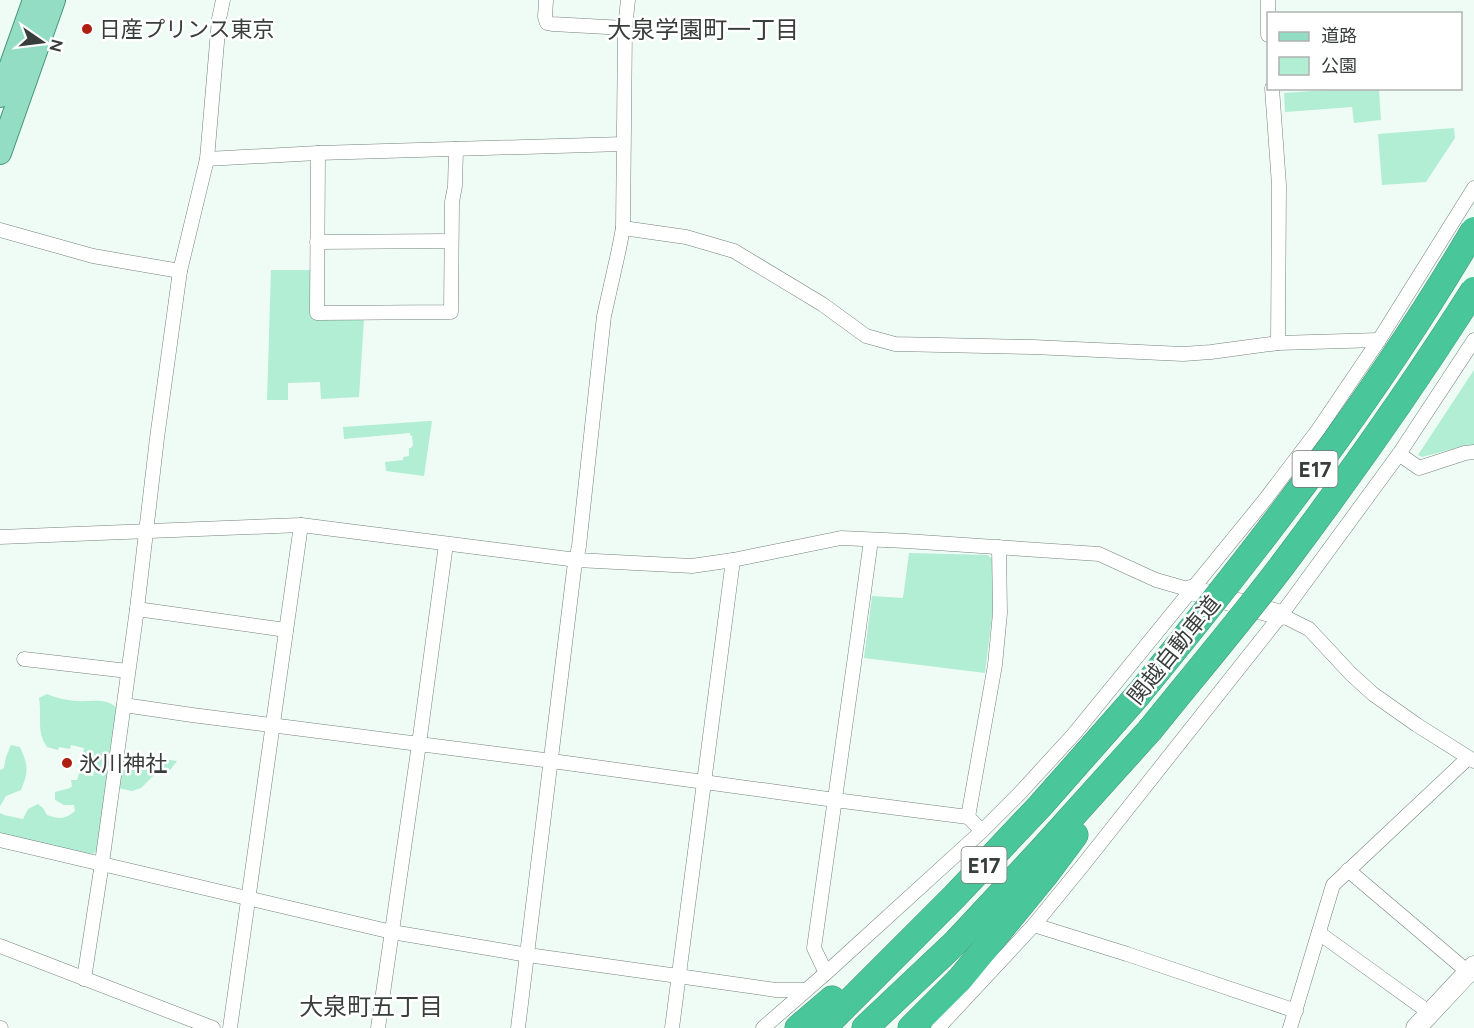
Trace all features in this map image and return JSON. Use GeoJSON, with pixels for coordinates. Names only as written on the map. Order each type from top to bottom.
{"type":"FeatureCollection","features":[{"type":"Feature","properties":{"kind":"highway","name":"関越自動車道"},"geometry":{"type":"LineString","coordinates":[[823,1028],[954,897],[1030,799],[1138,695],[1237,573],[1296,495],[1390,362],[1474,230]]}},
{"type":"Feature","properties":{"kind":"highway","name":"関越自動車道"},"geometry":{"type":"LineString","coordinates":[[866,1028],[956,942],[1150,730],[1284,564],[1382,427],[1474,290]]}},
{"type":"Feature","properties":{"kind":"highway"},"geometry":{"type":"LineString","coordinates":[[911,1028],[960,979],[1046,874],[1150,730]]}},
{"type":"Feature","properties":{"kind":"highway"},"geometry":{"type":"LineString","coordinates":[[798,1028],[830,1002],[954,884],[1030,799]]}},
{"type":"Feature","properties":{"kind":"main road"},"geometry":{"type":"LineString","coordinates":[[0,96],[34,0]]}},
{"type":"Feature","properties":{"kind":"main road"},"geometry":{"type":"LineString","coordinates":[[0,153],[54,0]]}},
{"type":"Feature","properties":{"kind":"street"},"geometry":{"type":"LineString","coordinates":[[84,979],[124,705],[180,271],[207,159],[219,19],[223,0]]}},
{"type":"Feature","properties":{"kind":"street"},"geometry":{"type":"LineString","coordinates":[[546,0],[547,23],[625,28]]}},
{"type":"Feature","properties":{"kind":"street"},"geometry":{"type":"LineString","coordinates":[[518,1028],[579,546],[604,316],[623,228],[625,28],[628,0]]}},
{"type":"Feature","properties":{"kind":"street"},"geometry":{"type":"LineString","coordinates":[[1272,90],[1279,185],[1278,344]]}},
{"type":"Feature","properties":{"kind":"street"},"geometry":{"type":"LineString","coordinates":[[207,159],[318,153],[623,144]]}},
{"type":"Feature","properties":{"kind":"street"},"geometry":{"type":"LineString","coordinates":[[318,153],[317,313],[451,312],[452,202],[456,186],[456,149]]}},
{"type":"Feature","properties":{"kind":"street"},"geometry":{"type":"LineString","coordinates":[[763,1028],[982,831],[1030,799],[1074,734],[1264,501],[1318,430],[1379,340],[1474,188]]}},
{"type":"Feature","properties":{"kind":"street"},"geometry":{"type":"LineString","coordinates":[[623,228],[686,237],[734,251],[822,304],[866,336],[895,344],[1183,354],[1278,344],[1379,340]]}},
{"type":"Feature","properties":{"kind":"street"},"geometry":{"type":"LineString","coordinates":[[0,230],[93,256],[180,271]]}},
{"type":"Feature","properties":{"kind":"street"},"geometry":{"type":"LineString","coordinates":[[317,242],[452,241]]}},
{"type":"Feature","properties":{"kind":"street"},"geometry":{"type":"LineString","coordinates":[[938,1028],[1034,925],[1281,615],[1398,454],[1474,340]]}},
{"type":"Feature","properties":{"kind":"street"},"geometry":{"type":"LineString","coordinates":[[1398,454],[1419,468],[1464,453],[1474,452]]}},
{"type":"Feature","properties":{"kind":"street"},"geometry":{"type":"LineString","coordinates":[[230,1028],[301,525]]}},
{"type":"Feature","properties":{"kind":"street"},"geometry":{"type":"LineString","coordinates":[[0,537],[301,525],[577,560],[692,566],[841,538],[947,543],[1099,554],[1156,580],[1281,615],[1309,629],[1373,694],[1471,760],[1333,885],[1290,1028]]}},
{"type":"Feature","properties":{"kind":"street"},"geometry":{"type":"LineString","coordinates":[[826,973],[814,948],[871,540]]}},
{"type":"Feature","properties":{"kind":"street"},"geometry":{"type":"LineString","coordinates":[[378,1028],[446,544]]}},
{"type":"Feature","properties":{"kind":"street"},"geometry":{"type":"LineString","coordinates":[[968,817],[995,665],[1000,613],[999,547]]}},
{"type":"Feature","properties":{"kind":"street"},"geometry":{"type":"LineString","coordinates":[[672,1028],[733,560]]}},
{"type":"Feature","properties":{"kind":"street"},"geometry":{"type":"LineString","coordinates":[[137,609],[286,630]]}},
{"type":"Feature","properties":{"kind":"street"},"geometry":{"type":"LineString","coordinates":[[24,659],[128,671]]}},
{"type":"Feature","properties":{"kind":"street"},"geometry":{"type":"LineString","coordinates":[[124,705],[968,817],[982,831]]}},
{"type":"Feature","properties":{"kind":"street"},"geometry":{"type":"LineString","coordinates":[[0,840],[392,933],[776,990],[806,990]]}},
{"type":"Feature","properties":{"kind":"street"},"geometry":{"type":"LineString","coordinates":[[1348,870],[1471,969],[1416,1028]]}},
{"type":"Feature","properties":{"kind":"street"},"geometry":{"type":"LineString","coordinates":[[1034,925],[1296,1011]]}},
{"type":"Feature","properties":{"kind":"street"},"geometry":{"type":"LineString","coordinates":[[1319,933],[1430,1013]]}},
{"type":"Feature","properties":{"kind":"street"},"geometry":{"type":"LineString","coordinates":[[1,949],[213,1028]]}},
{"type":"Feature","properties":{"kind":"green space"},"geometry":{"type":"Polygon","coordinates":[[[1379,90],[1381,120],[1354,123],[1352,107],[1285,112],[1284,93],[1379,90]]]}},
{"type":"Feature","properties":{"kind":"green space"},"geometry":{"type":"Polygon","coordinates":[[[1454,128],[1455,138],[1426,182],[1382,185],[1378,134],[1454,128]]]}},
{"type":"Feature","properties":{"kind":"green space"},"geometry":{"type":"Polygon","coordinates":[[[271,270],[312,270],[317,317],[364,320],[359,397],[321,399],[320,382],[288,383],[288,400],[267,400],[271,270]]]}},
{"type":"Feature","properties":{"kind":"green space"},"geometry":{"type":"Polygon","coordinates":[[[1474,370],[1474,446],[1464,446],[1422,457],[1418,455],[1474,370]]]}},
{"type":"Feature","properties":{"kind":"green space"},"geometry":{"type":"Polygon","coordinates":[[[432,421],[424,476],[386,471],[385,462],[403,460],[403,457],[409,456],[409,448],[413,445],[410,433],[344,439],[343,427],[432,421]]]}},
{"type":"Feature","properties":{"kind":"green space"},"geometry":{"type":"Polygon","coordinates":[[[909,553],[988,555],[994,561],[993,609],[985,673],[864,658],[872,596],[903,598],[909,553]]]}},
{"type":"Feature","properties":{"kind":"green space"},"geometry":{"type":"Polygon","coordinates":[[[47,694],[72,701],[104,701],[118,709],[98,850],[93,854],[70,851],[0,834],[0,813],[23,819],[28,809],[38,804],[47,815],[62,818],[68,816],[75,811],[74,805],[64,805],[55,800],[55,792],[70,788],[71,780],[77,780],[79,773],[93,776],[96,760],[83,757],[84,748],[71,745],[70,749],[59,747],[58,750],[47,747],[40,730],[39,698],[47,694]]]}},
{"type":"Feature","properties":{"kind":"green space"},"geometry":{"type":"Polygon","coordinates":[[[11,745],[20,747],[26,764],[26,773],[21,790],[6,796],[0,806],[0,770],[4,768],[11,745]]]}},
{"type":"Feature","properties":{"kind":"green space"},"geometry":{"type":"Polygon","coordinates":[[[123,753],[177,761],[170,770],[154,775],[141,788],[132,791],[118,788],[123,753]]]}},
{"type":"Feature","properties":{"kind":"place","name":"日産プリンス東京"},"geometry":{"type":"Point","coordinates":[87,29]}},
{"type":"Feature","properties":{"kind":"place","name":"氷川神社"},"geometry":{"type":"Point","coordinates":[67,763]}},
{"type":"Feature","properties":{"kind":"district","name":"大泉学園町一丁目"},"geometry":{"type":"Point","coordinates":[703,29]}},
{"type":"Feature","properties":{"kind":"district","name":"大泉町五丁目"},"geometry":{"type":"Point","coordinates":[371,1006]}}]}
